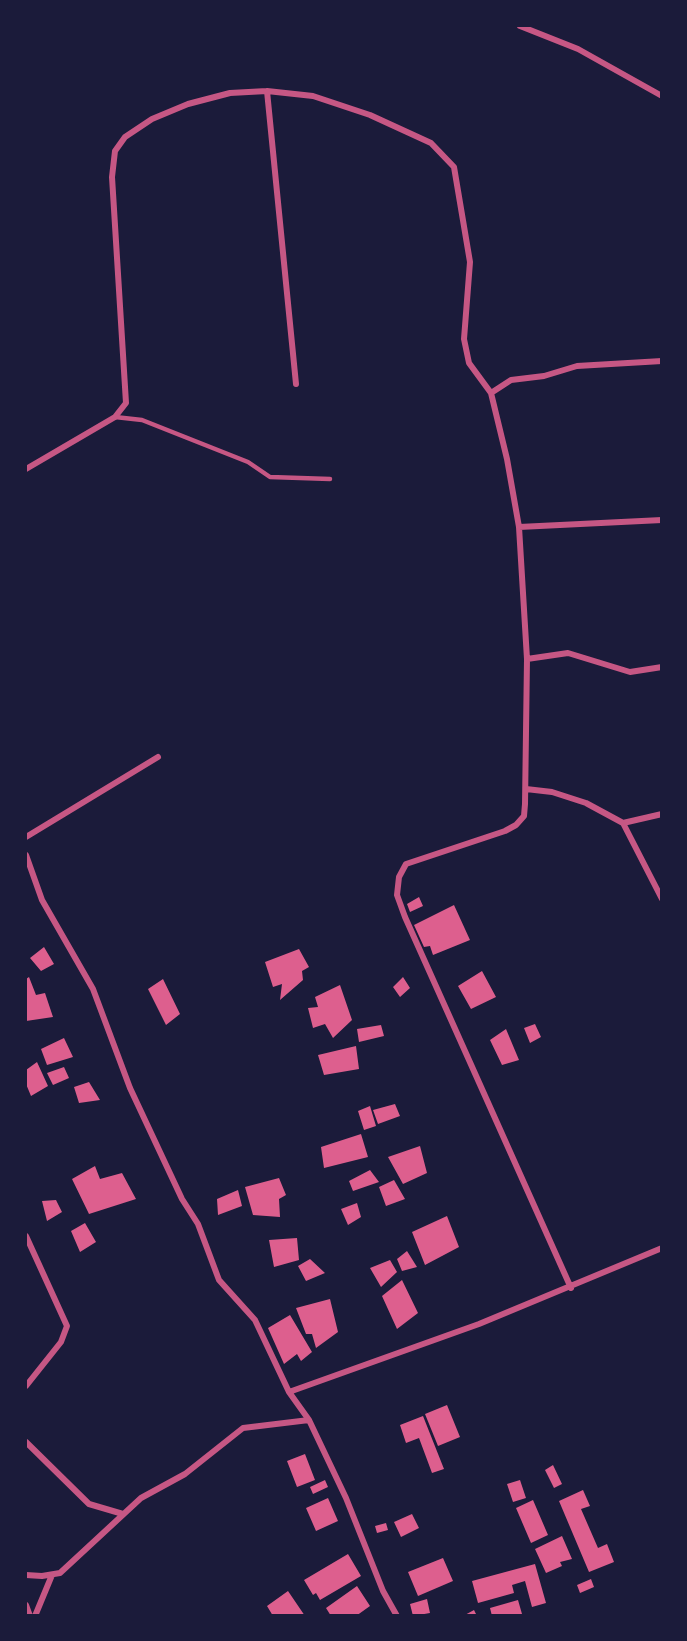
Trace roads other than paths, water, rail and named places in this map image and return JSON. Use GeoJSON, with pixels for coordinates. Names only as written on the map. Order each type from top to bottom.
{"type":"FeatureCollection","features":[{"type":"Feature","properties":{"kind":"street"},"geometry":{"type":"LineString","coordinates":[[520,26],[578,49],[662,96]]}},
{"type":"Feature","properties":{"kind":"street"},"geometry":{"type":"LineString","coordinates":[[267,91],[296,384]]}},
{"type":"Feature","properties":{"kind":"street"},"geometry":{"type":"LineString","coordinates":[[26,469],[115,417],[126,403],[112,177],[115,151],[125,137],[152,119],[188,104],[230,93],[267,91],[313,96],[370,114],[431,143],[454,167],[470,262],[464,339],[469,363],[491,393],[507,459],[519,527],[527,659],[524,816],[516,825],[406,864],[399,876],[397,895],[571,1288]]}},
{"type":"Feature","properties":{"kind":"street"},"geometry":{"type":"LineString","coordinates":[[491,393],[511,380],[544,376],[577,366],[662,361]]}},
{"type":"Feature","properties":{"kind":"street"},"geometry":{"type":"LineString","coordinates":[[519,527],[662,520]]}},
{"type":"Feature","properties":{"kind":"street"},"geometry":{"type":"LineString","coordinates":[[527,659],[568,653],[630,672],[662,668]]}},
{"type":"Feature","properties":{"kind":"street"},"geometry":{"type":"LineString","coordinates":[[26,837],[158,757]]}},
{"type":"Feature","properties":{"kind":"street"},"geometry":{"type":"LineString","coordinates":[[526,789],[552,792],[586,802],[623,823],[662,899]]}},
{"type":"Feature","properties":{"kind":"street"},"geometry":{"type":"LineString","coordinates":[[623,823],[662,814]]}},
{"type":"Feature","properties":{"kind":"street"},"geometry":{"type":"LineString","coordinates":[[26,855],[42,900],[93,989],[130,1088],[182,1199],[198,1224],[219,1280],[255,1320],[289,1392],[309,1420],[346,1498],[383,1591],[397,1616]]}},
{"type":"Feature","properties":{"kind":"street"},"geometry":{"type":"LineString","coordinates":[[26,1236],[67,1326],[61,1342],[26,1386]]}},
{"type":"Feature","properties":{"kind":"street"},"geometry":{"type":"LineString","coordinates":[[289,1392],[479,1324],[571,1288],[662,1248]]}},
{"type":"Feature","properties":{"kind":"street"},"geometry":{"type":"LineString","coordinates":[[26,1575],[60,1573],[141,1498],[185,1474],[243,1428],[309,1420]]}},
{"type":"Feature","properties":{"kind":"street"},"geometry":{"type":"LineString","coordinates":[[26,1442],[89,1504],[123,1514]]}},
{"type":"Feature","properties":{"kind":"street"},"geometry":{"type":"LineString","coordinates":[[35,1616],[52,1575]]}},
{"type":"Feature","properties":{"kind":"street"},"geometry":{"type":"LineString","coordinates":[[26,1605],[30,1616]]}},
{"type":"Feature","properties":{"kind":"lane"},"geometry":{"type":"LineString","coordinates":[[115,417],[142,420],[248,462],[270,477],[330,479]]}}]}
